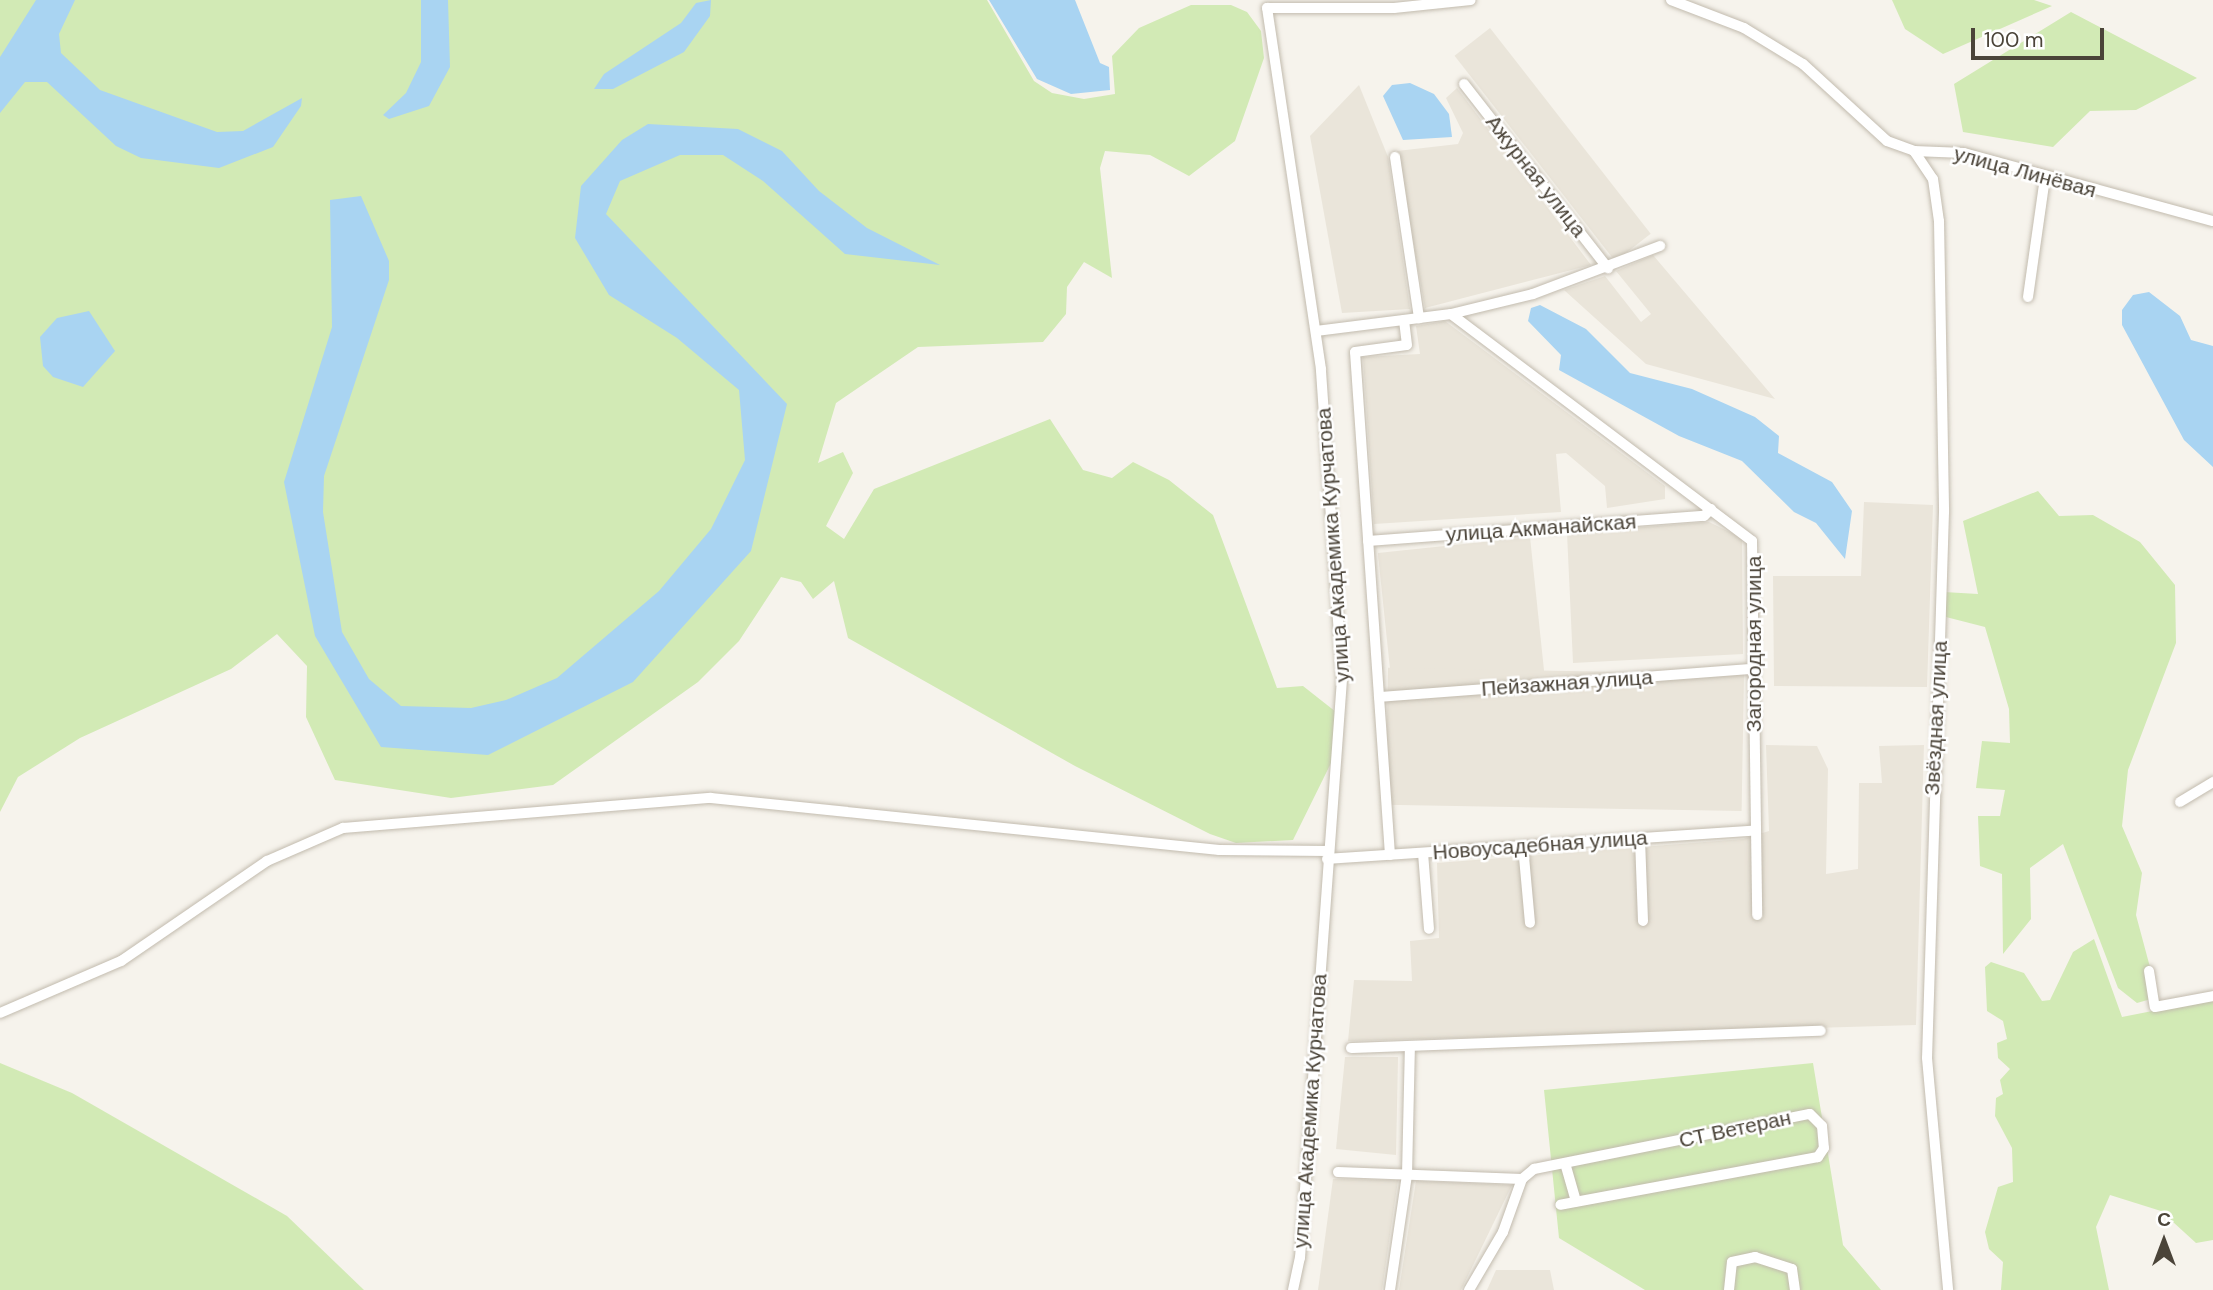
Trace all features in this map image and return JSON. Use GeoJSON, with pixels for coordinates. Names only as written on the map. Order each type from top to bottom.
{"type":"FeatureCollection","features":[{"type":"Feature","properties":{"kind":"street","name":"улица Академика Курчатова"},"geometry":{"type":"LineString","coordinates":[[1293,1290],[1300,1258],[1342,679],[1316,331],[1266,4],[1394,8],[1471,0]]}},
{"type":"Feature","properties":{"kind":"street","name":"улица Линёвая"},"geometry":{"type":"LineString","coordinates":[[1671,0],[1744,28],[1803,64],[1866,126],[1914,151],[1965,153],[2213,221]]}},
{"type":"Feature","properties":{"kind":"street","name":"Ажурная улица"},"geometry":{"type":"LineString","coordinates":[[1464,84],[1608,268]]}},
{"type":"Feature","properties":{"kind":"street","name":"Звёздная улица"},"geometry":{"type":"LineString","coordinates":[[1914,151],[1933,179],[1939,221],[1944,512],[1927,1058],[1948,1290]]}},
{"type":"Feature","properties":{"kind":"street"},"geometry":{"type":"LineString","coordinates":[[1395,157],[1419,318]]}},
{"type":"Feature","properties":{"kind":"street"},"geometry":{"type":"LineString","coordinates":[[2028,297],[2045,177]]}},
{"type":"Feature","properties":{"kind":"street"},"geometry":{"type":"LineString","coordinates":[[1316,331],[1451,314],[1608,268],[1660,246]]}},
{"type":"Feature","properties":{"kind":"street","name":"Загородная улица"},"geometry":{"type":"LineString","coordinates":[[1451,314],[1746,533],[1756,552],[1754,831],[1757,915]]}},
{"type":"Feature","properties":{"kind":"street"},"geometry":{"type":"LineString","coordinates":[[1390,855],[1355,352],[1407,345],[1404,320]]}},
{"type":"Feature","properties":{"kind":"street","name":"улица Акманайская"},"geometry":{"type":"LineString","coordinates":[[1368,541],[1703,516],[1711,509]]}},
{"type":"Feature","properties":{"kind":"street","name":"Пейзажная улица"},"geometry":{"type":"LineString","coordinates":[[1379,697],[1755,668]]}},
{"type":"Feature","properties":{"kind":"street"},"geometry":{"type":"LineString","coordinates":[[2180,802],[2213,782]]}},
{"type":"Feature","properties":{"kind":"street","name":"Новоусадебная улица"},"geometry":{"type":"LineString","coordinates":[[0,1013],[141,951],[267,861],[343,828],[711,798],[1219,850],[1328,855],[1390,855],[1754,831]]}},
{"type":"Feature","properties":{"kind":"street"},"geometry":{"type":"LineString","coordinates":[[1640,839],[1643,921]]}},
{"type":"Feature","properties":{"kind":"street"},"geometry":{"type":"LineString","coordinates":[[1523,846],[1530,923]]}},
{"type":"Feature","properties":{"kind":"street"},"geometry":{"type":"LineString","coordinates":[[1423,853],[1429,929]]}},
{"type":"Feature","properties":{"kind":"street"},"geometry":{"type":"LineString","coordinates":[[2149,971],[2155,1006],[2213,996]]}},
{"type":"Feature","properties":{"kind":"street"},"geometry":{"type":"LineString","coordinates":[[1351,1048],[1821,1031]]}},
{"type":"Feature","properties":{"kind":"street"},"geometry":{"type":"LineString","coordinates":[[1390,1290],[1407,1175],[1410,1047]]}},
{"type":"Feature","properties":{"kind":"street","name":"СТ Ветеран"},"geometry":{"type":"LineString","coordinates":[[1522,1180],[1534,1169],[1810,1114],[1822,1126],[1824,1148],[1818,1157],[1559,1205]]}},
{"type":"Feature","properties":{"kind":"street"},"geometry":{"type":"LineString","coordinates":[[1566,1163],[1576,1201]]}},
{"type":"Feature","properties":{"kind":"street"},"geometry":{"type":"LineString","coordinates":[[1338,1172],[1522,1180],[1503,1232],[1469,1290]]}},
{"type":"Feature","properties":{"kind":"street"},"geometry":{"type":"LineString","coordinates":[[1729,1290],[1732,1262],[1755,1257],[1792,1269],[1795,1290]]}},
{"type":"Feature","properties":{"kind":"shaded area"},"geometry":{"type":"Polygon","coordinates":[[[1490,28],[1651,234],[1615,261],[1455,56],[1490,28]]]}},
{"type":"Feature","properties":{"kind":"shaded area"},"geometry":{"type":"Polygon","coordinates":[[[1359,85],[1388,157],[1410,309],[1342,313],[1310,136],[1359,85]]]}},
{"type":"Feature","properties":{"kind":"shaded area"},"geometry":{"type":"Polygon","coordinates":[[[1457,88],[1591,265],[1425,308],[1397,151],[1458,144],[1463,133],[1446,98],[1457,88]]]}},
{"type":"Feature","properties":{"kind":"shaded area"},"geometry":{"type":"Polygon","coordinates":[[[1653,255],[1775,399],[1646,364],[1564,290],[1605,276],[1641,322],[1651,314],[1616,271],[1653,255]]]}},
{"type":"Feature","properties":{"kind":"shaded area"},"geometry":{"type":"Polygon","coordinates":[[[1445,321],[1665,486],[1665,499],[1607,508],[1605,486],[1566,453],[1556,454],[1561,512],[1374,524],[1363,357],[1420,354],[1416,326],[1445,321]]]}},
{"type":"Feature","properties":{"kind":"shaded area"},"geometry":{"type":"Polygon","coordinates":[[[1864,502],[1933,505],[1927,687],[1774,686],[1773,576],[1861,576],[1864,502]]]}},
{"type":"Feature","properties":{"kind":"shaded area"},"geometry":{"type":"Polygon","coordinates":[[[1709,522],[1742,538],[1743,654],[1573,663],[1567,533],[1709,522]]]}},
{"type":"Feature","properties":{"kind":"shaded area"},"geometry":{"type":"Polygon","coordinates":[[[1530,537],[1544,671],[1392,687],[1378,553],[1530,537]]]}},
{"type":"Feature","properties":{"kind":"shaded area"},"geometry":{"type":"Polygon","coordinates":[[[1388,668],[1744,674],[1742,811],[1386,805],[1388,668]]]}},
{"type":"Feature","properties":{"kind":"shaded area"},"geometry":{"type":"Polygon","coordinates":[[[1766,745],[1817,746],[1828,769],[1826,874],[1858,869],[1859,783],[1882,783],[1879,746],[1924,745],[1916,1025],[1348,1041],[1354,980],[1412,981],[1410,941],[1439,938],[1437,863],[1743,839],[1769,831],[1766,745]]]}},
{"type":"Feature","properties":{"kind":"shaded area"},"geometry":{"type":"Polygon","coordinates":[[[1345,1057],[1398,1057],[1396,1155],[1336,1149],[1345,1057]]]}},
{"type":"Feature","properties":{"kind":"shaded area"},"geometry":{"type":"Polygon","coordinates":[[[1333,1179],[1398,1180],[1382,1290],[1318,1290],[1333,1179]]]}},
{"type":"Feature","properties":{"kind":"shaded area"},"geometry":{"type":"Polygon","coordinates":[[[1416,1181],[1512,1185],[1461,1290],[1399,1290],[1416,1181]]]}},
{"type":"Feature","properties":{"kind":"shaded area"},"geometry":{"type":"Polygon","coordinates":[[[1496,1270],[1550,1270],[1554,1290],[1487,1290],[1496,1270]]]}},
{"type":"Feature","properties":{"kind":"green space"},"geometry":{"type":"Polygon","coordinates":[[[0,0],[987,0],[1034,81],[1052,93],[1084,99],[1115,94],[1112,56],[1139,28],[1191,5],[1231,5],[1247,12],[1261,31],[1264,58],[1235,141],[1189,176],[1150,155],[1105,151],[1100,168],[1112,278],[1084,262],[1067,287],[1066,314],[1043,342],[918,347],[836,403],[818,463],[843,452],[853,473],[826,526],[844,539],[874,489],[1050,419],[1083,470],[1112,478],[1133,462],[1169,480],[1213,515],[1277,688],[1303,686],[1336,712],[1333,759],[1293,840],[1236,843],[1210,834],[1075,766],[848,638],[834,581],[813,599],[801,582],[781,577],[739,641],[698,682],[553,785],[451,798],[335,780],[306,717],[307,666],[277,634],[231,669],[80,738],[18,777],[0,812],[0,0]]]}},
{"type":"Feature","properties":{"kind":"green space"},"geometry":{"type":"Polygon","coordinates":[[[1892,0],[2034,0],[2052,6],[1943,54],[1905,29],[1892,0]]]}},
{"type":"Feature","properties":{"kind":"green space"},"geometry":{"type":"Polygon","coordinates":[[[2071,12],[2197,78],[2136,110],[2090,111],[2053,147],[1963,132],[1954,84],[2071,12]]]}},
{"type":"Feature","properties":{"kind":"green space"},"geometry":{"type":"Polygon","coordinates":[[[2038,491],[2059,516],[2093,515],[2140,542],[2175,585],[2176,643],[2128,770],[2122,826],[2142,873],[2136,915],[2158,997],[2137,1003],[2118,988],[2063,844],[2030,868],[2031,919],[2003,954],[2002,874],[1980,866],[1978,816],[2000,816],[2005,790],[1976,788],[1982,741],[2010,743],[2009,709],[1985,627],[1946,617],[1944,592],[1978,594],[1963,521],[2038,491]]]}},
{"type":"Feature","properties":{"kind":"green space"},"geometry":{"type":"Polygon","coordinates":[[[2094,939],[2122,1017],[2213,999],[2213,1240],[2196,1243],[2161,1211],[2110,1195],[2096,1227],[2109,1290],[2001,1290],[2003,1262],[1989,1249],[1985,1232],[1998,1187],[2013,1182],[2012,1148],[1995,1116],[1996,1098],[2003,1094],[2000,1080],[2010,1069],[1998,1058],[1997,1043],[2007,1039],[2003,1021],[1987,1011],[1985,967],[1991,962],[2024,973],[2042,1001],[2050,1000],[2073,952],[2094,939]]]}},
{"type":"Feature","properties":{"kind":"green space"},"geometry":{"type":"Polygon","coordinates":[[[0,1063],[72,1093],[287,1216],[364,1290],[0,1290],[0,1063]]]}},
{"type":"Feature","properties":{"kind":"green space"},"geometry":{"type":"Polygon","coordinates":[[[1813,1063],[1843,1245],[1881,1290],[1645,1290],[1559,1238],[1544,1090],[1813,1063]]]}},
{"type":"Feature","properties":{"kind":"water"},"geometry":{"type":"Polygon","coordinates":[[[36,0],[75,0],[59,34],[61,53],[100,90],[217,132],[243,131],[302,98],[301,106],[273,147],[219,168],[141,158],[116,146],[47,82],[25,82],[0,113],[0,57],[36,0]]]}},
{"type":"Feature","properties":{"kind":"water"},"geometry":{"type":"Polygon","coordinates":[[[421,0],[448,0],[450,67],[429,106],[389,119],[383,115],[406,93],[421,62],[421,0]]]}},
{"type":"Feature","properties":{"kind":"water"},"geometry":{"type":"Polygon","coordinates":[[[711,0],[710,16],[684,52],[613,89],[594,89],[604,74],[681,23],[696,3],[711,0]]]}},
{"type":"Feature","properties":{"kind":"water"},"geometry":{"type":"Polygon","coordinates":[[[989,0],[1075,0],[1100,63],[1109,67],[1110,90],[1071,94],[1037,79],[989,0]]]}},
{"type":"Feature","properties":{"kind":"water"},"geometry":{"type":"Polygon","coordinates":[[[1410,83],[1434,94],[1449,114],[1452,137],[1403,140],[1383,96],[1392,85],[1410,83]]]}},
{"type":"Feature","properties":{"kind":"water"},"geometry":{"type":"Polygon","coordinates":[[[648,124],[738,129],[782,151],[819,191],[867,228],[940,265],[845,254],[763,181],[723,155],[680,155],[620,181],[606,214],[787,404],[751,551],[633,682],[488,755],[381,747],[315,636],[284,482],[332,327],[330,200],[361,196],[389,261],[389,280],[324,476],[323,512],[342,632],[369,679],[401,706],[471,708],[506,700],[557,678],[659,591],[711,529],[745,460],[739,390],[677,338],[609,295],[575,238],[581,186],[622,140],[648,124]]]}},
{"type":"Feature","properties":{"kind":"water"},"geometry":{"type":"Polygon","coordinates":[[[2149,292],[2180,316],[2191,340],[2213,346],[2213,467],[2184,440],[2122,325],[2122,310],[2133,295],[2149,292]]]}},
{"type":"Feature","properties":{"kind":"water"},"geometry":{"type":"Polygon","coordinates":[[[1540,305],[1586,329],[1630,373],[1692,389],[1755,417],[1779,436],[1778,453],[1832,482],[1852,511],[1845,559],[1816,523],[1794,512],[1742,461],[1679,436],[1559,370],[1561,355],[1528,321],[1531,308],[1540,305]]]}},
{"type":"Feature","properties":{"kind":"water"},"geometry":{"type":"Polygon","coordinates":[[[89,311],[115,351],[83,387],[53,377],[43,366],[40,337],[57,318],[89,311]]]}}]}
